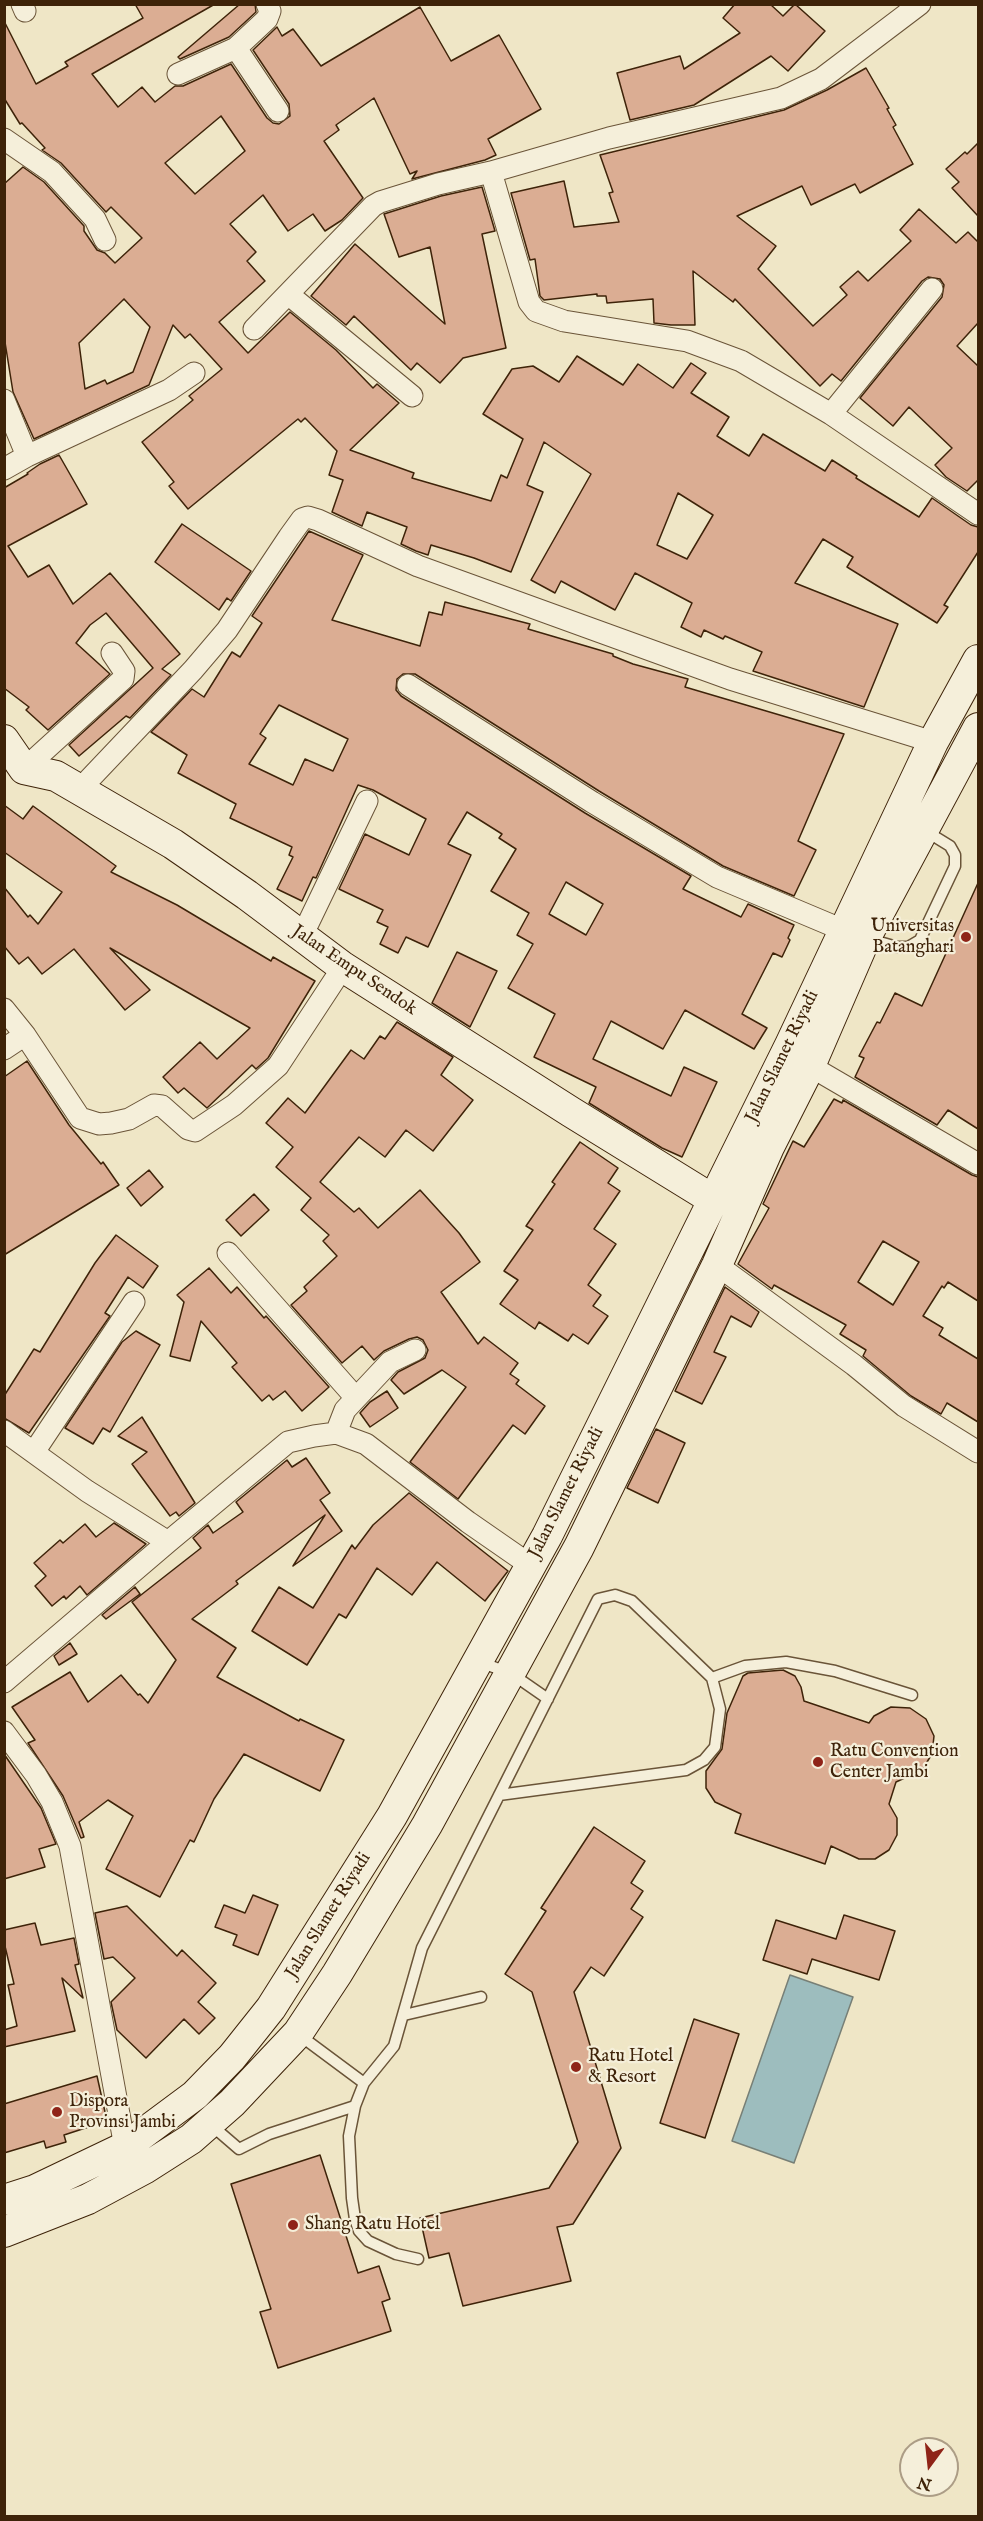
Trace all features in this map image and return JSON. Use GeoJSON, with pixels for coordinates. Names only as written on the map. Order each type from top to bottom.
{"type":"FeatureCollection","features":[{"type":"Feature","properties":{"kind":"main road","name":"Jalan Slamet Riyadi"},"geometry":{"type":"LineString","coordinates":[[4,2232],[88,2199],[191,2139],[232,2103],[298,2033],[337,1974],[427,1825],[512,1674],[579,1547],[717,1265],[769,1147],[810,1066],[854,934],[933,742],[978,660]]}},
{"type":"Feature","properties":{"kind":"main road","name":"Jalan Slamet Riyadi"},"geometry":{"type":"LineString","coordinates":[[4,2200],[35,2190],[125,2147],[195,2095],[232,2057],[271,2008],[392,1816],[547,1536],[790,1045],[854,934],[924,830],[978,728]]}},
{"type":"Feature","properties":{"kind":"main road"},"geometry":{"type":"LineString","coordinates":[[4,740],[14,776]]}},
{"type":"Feature","properties":{"kind":"main road","name":"Jalan Empu Sendok"},"geometry":{"type":"LineString","coordinates":[[14,776],[56,776],[173,844],[343,967],[712,1199]]}},
{"type":"Feature","properties":{"kind":"main road"},"geometry":{"type":"LineString","coordinates":[[547,1536],[579,1547]]}},
{"type":"Feature","properties":{"kind":"street"},"geometry":{"type":"LineString","coordinates":[[178,74],[236,48],[267,19],[270,11],[267,4]]}},
{"type":"Feature","properties":{"kind":"street"},"geometry":{"type":"LineString","coordinates":[[254,329],[373,206],[380,202],[609,138],[781,98],[821,79],[920,4]]}},
{"type":"Feature","properties":{"kind":"street"},"geometry":{"type":"LineString","coordinates":[[236,48],[278,111]]}},
{"type":"Feature","properties":{"kind":"street"},"geometry":{"type":"LineString","coordinates":[[4,139],[52,172],[95,219],[105,240]]}},
{"type":"Feature","properties":{"kind":"street"},"geometry":{"type":"LineString","coordinates":[[491,172],[528,302],[536,311],[564,321],[687,341],[741,361],[831,414],[978,514]]}},
{"type":"Feature","properties":{"kind":"street"},"geometry":{"type":"LineString","coordinates":[[831,414],[932,289]]}},
{"type":"Feature","properties":{"kind":"street"},"geometry":{"type":"LineString","coordinates":[[288,294],[412,396]]}},
{"type":"Feature","properties":{"kind":"street"},"geometry":{"type":"LineString","coordinates":[[4,470],[27,456],[169,390],[195,373]]}},
{"type":"Feature","properties":{"kind":"street"},"geometry":{"type":"LineString","coordinates":[[4,400],[27,456]]}},
{"type":"Feature","properties":{"kind":"street"},"geometry":{"type":"LineString","coordinates":[[80,789],[193,670],[227,630],[289,537],[302,519],[308,517],[418,567],[730,679],[933,742]]}},
{"type":"Feature","properties":{"kind":"street"},"geometry":{"type":"LineString","coordinates":[[14,776],[123,680],[124,671],[112,653]]}},
{"type":"Feature","properties":{"kind":"street"},"geometry":{"type":"LineString","coordinates":[[408,685],[592,802],[717,877],[854,934]]}},
{"type":"Feature","properties":{"kind":"street"},"geometry":{"type":"LineString","coordinates":[[302,936],[367,801]]}},
{"type":"Feature","properties":{"kind":"street"},"geometry":{"type":"LineString","coordinates":[[4,1009],[25,1035],[80,1118],[99,1124],[111,1123],[129,1119],[154,1105],[162,1106],[172,1113],[188,1129],[198,1130],[234,1106],[278,1066],[343,967]]}},
{"type":"Feature","properties":{"kind":"street"},"geometry":{"type":"LineString","coordinates":[[4,1048],[25,1035]]}},
{"type":"Feature","properties":{"kind":"street"},"geometry":{"type":"LineString","coordinates":[[810,1066],[978,1164]]}},
{"type":"Feature","properties":{"kind":"street"},"geometry":{"type":"LineString","coordinates":[[228,1254],[356,1398]]}},
{"type":"Feature","properties":{"kind":"street"},"geometry":{"type":"LineString","coordinates":[[717,1265],[827,1344],[904,1406],[978,1452]]}},
{"type":"Feature","properties":{"kind":"street"},"geometry":{"type":"LineString","coordinates":[[34,1452],[134,1302]]}},
{"type":"Feature","properties":{"kind":"street"},"geometry":{"type":"LineString","coordinates":[[336,1433],[345,1410],[390,1362],[415,1350]]}},
{"type":"Feature","properties":{"kind":"street"},"geometry":{"type":"LineString","coordinates":[[4,1431],[87,1491],[168,1542]]}},
{"type":"Feature","properties":{"kind":"street"},"geometry":{"type":"LineString","coordinates":[[4,1682],[288,1442],[336,1433],[366,1444],[468,1522],[530,1565]]}},
{"type":"Feature","properties":{"kind":"street"},"geometry":{"type":"LineString","coordinates":[[4,1732],[36,1775],[52,1802],[70,1846],[125,2147]]}},
{"type":"Feature","properties":{"kind":"lane"},"geometry":{"type":"LineString","coordinates":[[854,934],[897,947],[908,947],[921,940],[955,866],[956,855],[951,846],[924,830]]}},
{"type":"Feature","properties":{"kind":"lane"},"geometry":{"type":"LineString","coordinates":[[418,2259],[396,2254],[368,2241],[359,2231],[352,2198],[349,2136],[355,2106],[364,2083],[394,2046],[422,1948],[598,1599],[615,1596],[632,1601],[712,1678],[720,1709],[715,1747],[704,1760],[686,1770],[500,1796]]}},
{"type":"Feature","properties":{"kind":"lane"},"geometry":{"type":"LineString","coordinates":[[477,1661],[512,1674],[548,1699]]}},
{"type":"Feature","properties":{"kind":"lane"},"geometry":{"type":"LineString","coordinates":[[712,1678],[745,1666],[786,1662],[835,1671],[912,1695]]}},
{"type":"Feature","properties":{"kind":"lane"},"geometry":{"type":"LineString","coordinates":[[404,2015],[481,1997]]}},
{"type":"Feature","properties":{"kind":"lane"},"geometry":{"type":"LineString","coordinates":[[298,2033],[364,2083]]}},
{"type":"Feature","properties":{"kind":"lane"},"geometry":{"type":"LineString","coordinates":[[209,2123],[238,2149],[269,2134],[355,2106]]}},
{"type":"Feature","properties":{"kind":"water"},"geometry":{"type":"Polygon","coordinates":[[[790,1975],[853,1997],[794,2163],[732,2141],[790,1975]]]}},
{"type":"Feature","properties":{"kind":"building"},"geometry":{"type":"Polygon","coordinates":[[[135,4],[215,4],[92,74],[118,107],[142,87],[155,102],[175,86],[183,86],[231,64],[267,118],[279,124],[290,116],[289,104],[253,50],[277,27],[282,36],[293,29],[321,66],[420,7],[451,61],[499,35],[541,109],[488,139],[496,155],[412,179],[417,171],[410,174],[374,98],[336,125],[339,130],[324,141],[363,198],[342,220],[325,231],[313,214],[288,231],[263,195],[230,224],[256,252],[247,261],[265,281],[219,322],[248,353],[290,312],[336,350],[373,388],[377,384],[399,403],[350,450],[414,473],[412,478],[491,501],[501,475],[507,478],[523,439],[483,414],[512,369],[533,366],[559,382],[577,356],[623,385],[638,364],[673,388],[691,363],[706,373],[691,393],[729,417],[717,436],[749,456],[763,434],[825,471],[832,460],[857,476],[856,478],[919,517],[932,498],[971,525],[978,527],[978,552],[944,605],[948,607],[937,623],[847,567],[853,557],[823,539],[795,583],[898,624],[864,707],[753,671],[762,652],[725,636],[723,639],[704,630],[701,637],[681,627],[692,603],[635,573],[615,610],[561,581],[555,593],[531,580],[591,474],[544,442],[527,485],[543,492],[511,572],[431,545],[428,555],[416,551],[401,544],[407,527],[367,512],[362,526],[332,512],[343,480],[329,475],[337,451],[305,418],[301,422],[298,419],[188,509],[169,486],[174,482],[142,442],[193,400],[189,396],[222,369],[190,334],[185,338],[173,325],[149,385],[34,439],[13,392],[4,336],[4,184],[23,167],[44,182],[84,226],[84,231],[97,250],[105,253],[115,263],[142,238],[111,207],[106,212],[61,163],[42,150],[45,148],[22,123],[20,124],[4,98],[4,21],[36,84],[68,66],[65,62],[143,18],[135,4]],[[221,116],[165,163],[195,194],[245,151],[221,116]],[[124,299],[79,343],[85,389],[105,380],[107,384],[133,372],[150,327],[124,299]],[[678,493],[657,545],[687,559],[713,515],[678,493]]]}},
{"type":"Feature","properties":{"kind":"building"},"geometry":{"type":"Polygon","coordinates":[[[240,4],[255,4],[256,12],[229,37],[180,59],[178,57],[240,4]]]}},
{"type":"Feature","properties":{"kind":"building"},"geometry":{"type":"Polygon","coordinates":[[[735,4],[770,4],[783,16],[795,4],[825,31],[788,71],[771,56],[694,105],[630,120],[617,73],[680,56],[684,69],[740,33],[723,18],[735,4]]]}},
{"type":"Feature","properties":{"kind":"building"},"geometry":{"type":"Polygon","coordinates":[[[866,68],[889,108],[887,109],[896,125],[893,127],[913,164],[860,193],[855,184],[811,205],[802,186],[737,216],[776,246],[758,269],[813,326],[847,295],[840,287],[858,271],[868,281],[911,241],[900,230],[919,209],[956,243],[968,232],[978,242],[978,323],[957,346],[978,366],[978,480],[967,491],[946,477],[935,465],[952,448],[909,407],[893,426],[860,398],[942,297],[944,285],[940,279],[928,277],[922,281],[841,381],[832,374],[820,386],[735,299],[733,302],[693,271],[695,325],[654,323],[653,299],[607,303],[606,296],[597,296],[597,294],[544,300],[540,296],[535,259],[530,260],[511,193],[564,181],[574,227],[619,222],[609,193],[613,192],[600,155],[784,110],[827,90],[866,68]]]}},
{"type":"Feature","properties":{"kind":"building"},"geometry":{"type":"Polygon","coordinates":[[[978,143],[978,216],[952,188],[959,182],[946,169],[978,143]]]}},
{"type":"Feature","properties":{"kind":"building"},"geometry":{"type":"Polygon","coordinates":[[[482,187],[495,231],[482,234],[506,348],[463,358],[440,383],[417,363],[411,370],[354,316],[346,325],[311,296],[355,244],[445,324],[430,247],[399,257],[384,214],[441,196],[482,187]]]}},
{"type":"Feature","properties":{"kind":"building"},"geometry":{"type":"Polygon","coordinates":[[[59,455],[87,504],[8,546],[28,577],[49,565],[73,604],[110,573],[180,654],[162,669],[171,675],[130,718],[126,716],[79,756],[69,745],[153,668],[106,613],[90,625],[76,643],[110,674],[48,730],[26,710],[29,707],[4,688],[4,488],[40,464],[59,455]]]}},
{"type":"Feature","properties":{"kind":"building"},"geometry":{"type":"Polygon","coordinates":[[[182,524],[251,571],[231,601],[227,598],[219,610],[155,562],[182,524]]]}},
{"type":"Feature","properties":{"kind":"building"},"geometry":{"type":"Polygon","coordinates":[[[309,531],[363,555],[332,620],[420,646],[429,612],[442,615],[445,602],[530,624],[528,629],[613,654],[633,664],[688,679],[685,687],[844,734],[798,841],[816,850],[794,896],[723,866],[599,791],[415,674],[403,674],[397,679],[396,690],[401,696],[585,813],[691,876],[683,889],[741,917],[748,904],[794,925],[782,957],[773,953],[742,1014],[767,1028],[754,1049],[685,1010],[663,1049],[611,1021],[593,1059],[671,1096],[684,1067],[717,1082],[682,1157],[662,1148],[589,1103],[596,1087],[534,1057],[555,1014],[508,988],[533,944],[517,935],[529,913],[491,891],[516,849],[499,838],[502,834],[467,812],[448,844],[471,855],[428,947],[406,937],[398,953],[380,944],[388,927],[377,922],[383,910],[339,889],[365,834],[409,855],[426,819],[373,790],[358,785],[316,878],[313,877],[302,901],[277,889],[293,857],[289,855],[292,847],[230,818],[236,804],[178,773],[187,755],[151,732],[192,689],[204,697],[232,652],[240,657],[262,623],[252,616],[309,531]],[[279,705],[260,734],[266,738],[249,764],[293,785],[305,759],[333,771],[348,739],[279,705]],[[566,882],[549,914],[586,935],[603,904],[566,882]]]}},
{"type":"Feature","properties":{"kind":"building"},"geometry":{"type":"Polygon","coordinates":[[[4,805],[23,819],[33,806],[116,866],[111,872],[177,905],[271,961],[273,957],[315,981],[268,1058],[256,1069],[252,1065],[207,1108],[184,1088],[178,1093],[163,1077],[200,1042],[217,1059],[250,1028],[110,948],[150,990],[125,1010],[74,949],[42,974],[28,957],[19,964],[4,946],[4,887],[28,917],[30,915],[38,924],[62,892],[4,852],[4,805]]]}},
{"type":"Feature","properties":{"kind":"building"},"geometry":{"type":"Polygon","coordinates":[[[978,883],[978,1129],[948,1110],[937,1125],[855,1077],[864,1058],[859,1056],[877,1022],[880,1023],[895,993],[922,1006],[978,883]]]}},
{"type":"Feature","properties":{"kind":"building"},"geometry":{"type":"Polygon","coordinates":[[[457,952],[497,971],[470,1027],[432,1003],[457,952]]]}},
{"type":"Feature","properties":{"kind":"building"},"geometry":{"type":"Polygon","coordinates":[[[397,1022],[453,1057],[441,1075],[473,1100],[433,1151],[406,1130],[385,1157],[359,1137],[320,1182],[354,1212],[359,1208],[378,1228],[420,1190],[459,1233],[480,1262],[441,1292],[478,1344],[484,1337],[518,1363],[510,1374],[519,1380],[516,1384],[545,1406],[525,1434],[513,1425],[458,1499],[410,1462],[466,1387],[442,1370],[404,1394],[391,1380],[398,1372],[425,1358],[428,1350],[423,1340],[417,1337],[409,1339],[384,1351],[374,1360],[362,1346],[342,1363],[291,1305],[307,1291],[304,1287],[337,1256],[323,1241],[329,1235],[301,1210],[311,1198],[276,1167],[293,1147],[266,1123],[288,1098],[305,1113],[351,1050],[364,1059],[380,1036],[385,1039],[397,1022]]]}},
{"type":"Feature","properties":{"kind":"building"},"geometry":{"type":"Polygon","coordinates":[[[27,1061],[69,1125],[101,1164],[103,1162],[119,1185],[4,1255],[4,1077],[27,1061]]]}},
{"type":"Feature","properties":{"kind":"building"},"geometry":{"type":"Polygon","coordinates":[[[834,1099],[842,1103],[843,1100],[978,1177],[978,1301],[948,1282],[944,1288],[942,1286],[923,1316],[943,1328],[939,1335],[978,1359],[978,1422],[947,1403],[941,1414],[911,1396],[863,1356],[866,1350],[840,1334],[846,1325],[774,1285],[772,1289],[738,1264],[769,1208],[763,1204],[793,1141],[804,1147],[834,1099]],[[883,1241],[858,1282],[893,1305],[919,1262],[883,1241]]]}},
{"type":"Feature","properties":{"kind":"building"},"geometry":{"type":"Polygon","coordinates":[[[580,1142],[618,1168],[608,1183],[620,1191],[594,1229],[616,1244],[588,1285],[601,1295],[593,1306],[608,1316],[588,1344],[573,1334],[568,1341],[539,1322],[535,1329],[500,1304],[518,1280],[504,1271],[533,1230],[526,1226],[555,1184],[552,1182],[580,1142]]]}},
{"type":"Feature","properties":{"kind":"building"},"geometry":{"type":"Polygon","coordinates":[[[149,1170],[163,1187],[141,1206],[127,1188],[149,1170]]]}},
{"type":"Feature","properties":{"kind":"building"},"geometry":{"type":"Polygon","coordinates":[[[254,1194],[269,1210],[241,1236],[226,1220],[254,1194]]]}},
{"type":"Feature","properties":{"kind":"building"},"geometry":{"type":"Polygon","coordinates":[[[116,1235],[158,1266],[143,1288],[128,1277],[105,1313],[110,1316],[29,1433],[4,1418],[4,1396],[34,1349],[40,1352],[95,1263],[116,1235]]]}},
{"type":"Feature","properties":{"kind":"building"},"geometry":{"type":"Polygon","coordinates":[[[209,1268],[231,1293],[237,1287],[329,1387],[302,1411],[285,1391],[273,1400],[269,1395],[262,1401],[232,1367],[237,1363],[201,1321],[190,1361],[170,1356],[184,1302],[177,1295],[209,1268]]]}},
{"type":"Feature","properties":{"kind":"building"},"geometry":{"type":"Polygon","coordinates":[[[725,1287],[759,1312],[751,1327],[731,1316],[714,1352],[726,1357],[702,1404],[675,1391],[725,1287]]]}},
{"type":"Feature","properties":{"kind":"building"},"geometry":{"type":"Polygon","coordinates":[[[136,1331],[160,1345],[110,1432],[103,1428],[93,1444],[65,1428],[122,1342],[136,1331]]]}},
{"type":"Feature","properties":{"kind":"building"},"geometry":{"type":"Polygon","coordinates":[[[387,1391],[398,1408],[370,1427],[360,1413],[370,1402],[387,1391]]]}},
{"type":"Feature","properties":{"kind":"building"},"geometry":{"type":"Polygon","coordinates":[[[142,1417],[195,1503],[179,1516],[176,1512],[170,1516],[132,1464],[147,1452],[118,1436],[142,1417]]]}},
{"type":"Feature","properties":{"kind":"building"},"geometry":{"type":"Polygon","coordinates":[[[656,1429],[685,1443],[658,1503],[627,1488],[656,1429]]]}},
{"type":"Feature","properties":{"kind":"building"},"geometry":{"type":"Polygon","coordinates":[[[306,1458],[330,1493],[320,1500],[342,1531],[293,1566],[325,1515],[236,1581],[238,1584],[192,1619],[236,1648],[217,1677],[299,1721],[300,1719],[344,1740],[320,1791],[244,1754],[214,1799],[194,1842],[190,1840],[160,1897],[106,1869],[133,1816],[108,1800],[79,1822],[84,1837],[81,1838],[63,1796],[28,1743],[35,1740],[12,1707],[70,1672],[88,1702],[121,1675],[148,1703],[176,1660],[132,1602],[201,1548],[193,1538],[208,1525],[213,1533],[243,1512],[236,1502],[287,1460],[292,1467],[306,1458]]]}},
{"type":"Feature","properties":{"kind":"building"},"geometry":{"type":"Polygon","coordinates":[[[409,1493],[508,1571],[485,1601],[437,1562],[412,1595],[377,1568],[346,1618],[339,1614],[307,1665],[252,1631],[279,1587],[313,1608],[352,1545],[355,1549],[373,1525],[409,1493]]]}},
{"type":"Feature","properties":{"kind":"building"},"geometry":{"type":"Polygon","coordinates":[[[114,1523],[146,1544],[87,1595],[80,1586],[66,1599],[64,1596],[52,1606],[35,1586],[46,1576],[34,1563],[60,1540],[63,1543],[85,1524],[96,1537],[114,1523]]]}},
{"type":"Feature","properties":{"kind":"building"},"geometry":{"type":"Polygon","coordinates":[[[135,1587],[140,1594],[106,1619],[102,1615],[135,1587]]]}},
{"type":"Feature","properties":{"kind":"building"},"geometry":{"type":"Polygon","coordinates":[[[70,1643],[77,1654],[59,1665],[54,1656],[70,1643]]]}},
{"type":"Feature","properties":{"kind":"building","name":"Ratu Convention Center Jambi"},"geometry":{"type":"Polygon","coordinates":[[[783,1670],[795,1676],[801,1687],[804,1701],[869,1723],[874,1716],[891,1707],[910,1708],[926,1719],[934,1736],[932,1754],[922,1770],[896,1782],[889,1804],[897,1818],[897,1835],[889,1850],[875,1859],[859,1859],[831,1846],[825,1864],[735,1833],[741,1814],[715,1802],[706,1788],[706,1771],[722,1749],[727,1713],[743,1676],[748,1673],[783,1670]]]}},
{"type":"Feature","properties":{"kind":"building"},"geometry":{"type":"Polygon","coordinates":[[[4,1754],[41,1808],[56,1844],[39,1849],[45,1867],[4,1879],[4,1754]]]}},
{"type":"Feature","properties":{"kind":"building","name":"Ratu Hotel & Resort"},"geometry":{"type":"Polygon","coordinates":[[[594,1827],[645,1861],[631,1883],[643,1891],[631,1909],[643,1917],[604,1976],[591,1967],[574,1992],[621,2148],[573,2224],[557,2227],[571,2281],[463,2306],[449,2253],[429,2258],[420,2218],[549,2188],[578,2142],[532,1992],[505,1974],[546,1911],[541,1908],[594,1827]]]}},
{"type":"Feature","properties":{"kind":"building"},"geometry":{"type":"Polygon","coordinates":[[[253,1895],[278,1905],[258,1955],[233,1945],[237,1935],[215,1927],[224,1905],[245,1913],[253,1895]]]}},
{"type":"Feature","properties":{"kind":"building"},"geometry":{"type":"Polygon","coordinates":[[[127,1906],[177,1956],[182,1950],[216,1983],[198,2002],[215,2018],[199,2034],[184,2019],[146,2058],[117,2030],[111,2002],[135,1978],[113,1957],[104,1959],[95,1913],[127,1906]]]}},
{"type":"Feature","properties":{"kind":"building"},"geometry":{"type":"Polygon","coordinates":[[[844,1915],[895,1931],[879,1980],[812,1959],[807,1974],[763,1960],[776,1920],[836,1939],[844,1915]]]}},
{"type":"Feature","properties":{"kind":"building"},"geometry":{"type":"Polygon","coordinates":[[[35,1923],[41,1945],[74,1938],[79,1964],[75,1965],[83,1998],[62,1978],[75,2031],[4,2047],[4,2030],[17,2026],[8,1985],[14,1984],[4,1942],[4,1930],[35,1923]]]}},
{"type":"Feature","properties":{"kind":"building"},"geometry":{"type":"Polygon","coordinates":[[[694,2019],[739,2034],[705,2138],[660,2123],[694,2019]]]}},
{"type":"Feature","properties":{"kind":"building","name":"Dispora Provinsi Jambi"},"geometry":{"type":"Polygon","coordinates":[[[97,2076],[107,2121],[64,2135],[66,2142],[46,2148],[44,2141],[4,2153],[4,2104],[97,2076]]]}},
{"type":"Feature","properties":{"kind":"building","name":"Shang Ratu Hotel"},"geometry":{"type":"Polygon","coordinates":[[[320,2155],[358,2273],[379,2266],[390,2299],[382,2302],[391,2331],[278,2368],[260,2312],[271,2309],[231,2184],[320,2155]]]}},
{"type":"Feature","properties":{"kind":"place","name":"Universitas Batanghari"},"geometry":{"type":"Point","coordinates":[966,937]}},
{"type":"Feature","properties":{"kind":"place","name":"Ratu Convention Center Jambi"},"geometry":{"type":"Point","coordinates":[818,1762]}},
{"type":"Feature","properties":{"kind":"place","name":"Ratu Hotel & Resort"},"geometry":{"type":"Point","coordinates":[576,2067]}},
{"type":"Feature","properties":{"kind":"place","name":"Dispora Provinsi Jambi"},"geometry":{"type":"Point","coordinates":[57,2112]}},
{"type":"Feature","properties":{"kind":"place","name":"Shang Ratu Hotel"},"geometry":{"type":"Point","coordinates":[293,2225]}}]}
